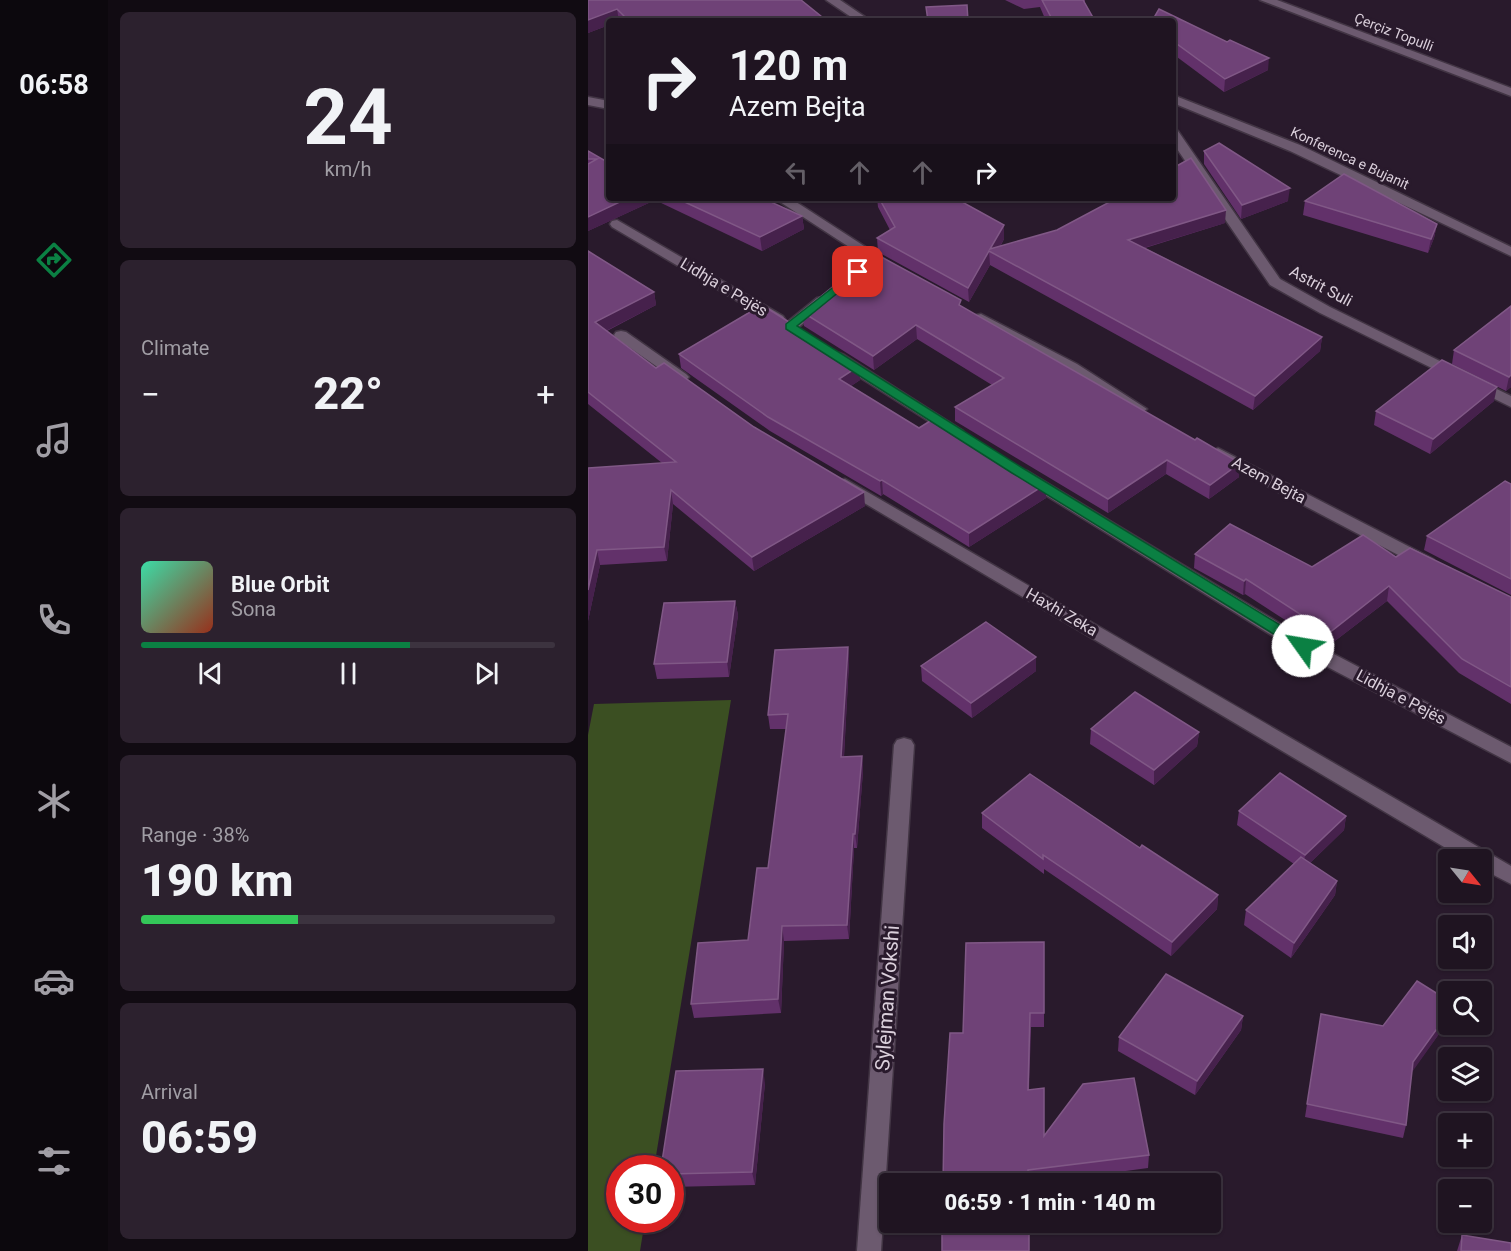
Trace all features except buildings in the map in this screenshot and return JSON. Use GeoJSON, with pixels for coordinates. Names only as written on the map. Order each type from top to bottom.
{"type":"FeatureCollection","features":[{"type":"Feature","properties":{"kind":"street"},"geometry":{"type":"LineString","coordinates":[[832,0],[860,18]]}},
{"type":"Feature","properties":{"kind":"street","name":"Çerçiz Topulli"},"geometry":{"type":"LineString","coordinates":[[1266,0],[1511,93]]}},
{"type":"Feature","properties":{"kind":"street","name":"Konferenca e Bujanit"},"geometry":{"type":"LineString","coordinates":[[1176,100],[1295,148],[1511,252]]}},
{"type":"Feature","properties":{"kind":"street"},"geometry":{"type":"LineString","coordinates":[[588,101],[606,104]]}},
{"type":"Feature","properties":{"kind":"street","name":"Astrit Suli"},"geometry":{"type":"LineString","coordinates":[[1176,138],[1275,282],[1325,310],[1511,402]]}},
{"type":"Feature","properties":{"kind":"street"},"geometry":{"type":"LineString","coordinates":[[785,201],[870,261],[905,275]]}},
{"type":"Feature","properties":{"kind":"street","name":"Lidhja e Pejës"},"geometry":{"type":"LineString","coordinates":[[617,224],[796,330],[832,292]]}},
{"type":"Feature","properties":{"kind":"street"},"geometry":{"type":"LineString","coordinates":[[965,309],[1072,367],[1152,417]]}},
{"type":"Feature","properties":{"kind":"street"},"geometry":{"type":"LineString","coordinates":[[621,335],[697,389]]}},
{"type":"Feature","properties":{"kind":"street"},"geometry":{"type":"LineString","coordinates":[[821,346],[968,439]]}},
{"type":"Feature","properties":{"kind":"street","name":"Azem Bejta"},"geometry":{"type":"LineString","coordinates":[[1203,445],[1438,568]]}},
{"type":"Feature","properties":{"kind":"street","name":"Lidhja e Pejës"},"geometry":{"type":"LineString","coordinates":[[1017,470],[1303,646],[1511,756]]}},
{"type":"Feature","properties":{"kind":"street","name":"Haxhi Zeka"},"geometry":{"type":"LineString","coordinates":[[835,478],[1511,876]]}},
{"type":"Feature","properties":{"kind":"street","name":"Sylejman Vokshi"},"geometry":{"type":"LineString","coordinates":[[869,1251],[904,745]]}},
{"type":"Feature","properties":{"kind":"green space"},"geometry":{"type":"Polygon","coordinates":[[[731,700],[656,1155],[606,1155],[606,1233],[643,1233],[640,1251],[588,1251],[588,735],[594,704],[731,700]]]}},
{"type":"Feature","properties":{"kind":"route"},"geometry":{"type":"LineString","coordinates":[[858,272],[790,327],[1303,646]]}}]}
